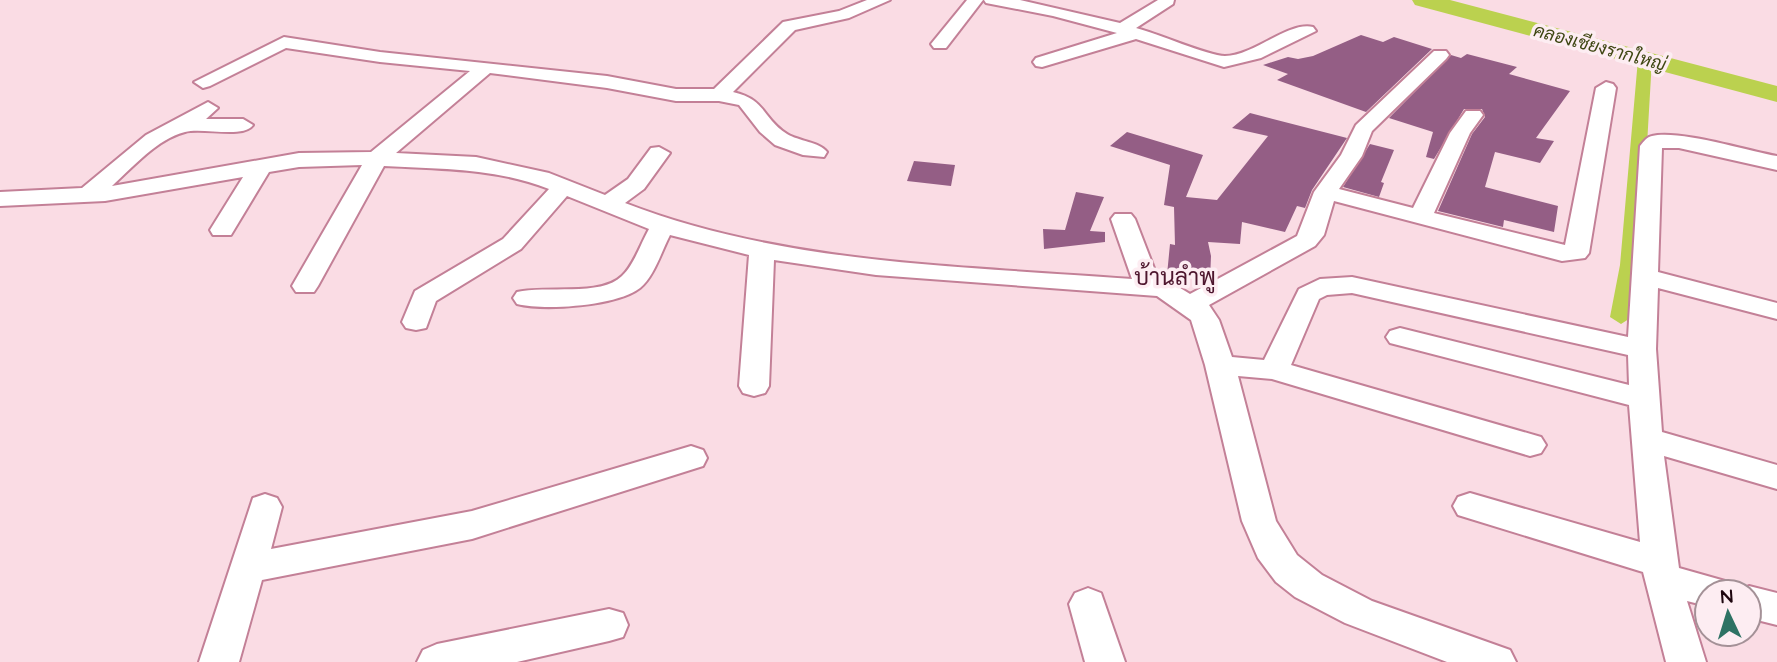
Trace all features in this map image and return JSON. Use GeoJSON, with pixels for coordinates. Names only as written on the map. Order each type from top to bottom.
{"type":"FeatureCollection","features":[{"type":"Feature","properties":{"kind":"street"},"geometry":{"type":"LineString","coordinates":[[715,103],[783,30],[843,15],[882,0]]}},
{"type":"Feature","properties":{"kind":"street"},"geometry":{"type":"LineString","coordinates":[[940,44],[975,0]]}},
{"type":"Feature","properties":{"kind":"street"},"geometry":{"type":"LineString","coordinates":[[992,0],[1055,12],[1129,31],[1227,62],[1307,31]]}},
{"type":"Feature","properties":{"kind":"street"},"geometry":{"type":"LineString","coordinates":[[1042,62],[1129,31],[1167,1]]}},
{"type":"Feature","properties":{"kind":"street"},"geometry":{"type":"LineString","coordinates":[[203,82],[292,39],[380,57],[486,67],[691,96],[715,103],[746,101],[773,136],[793,147],[816,152]]}},
{"type":"Feature","properties":{"kind":"street"},"geometry":{"type":"LineString","coordinates":[[1191,304],[1306,241],[1312,234],[1325,192],[1352,156],[1363,129],[1440,55]]}},
{"type":"Feature","properties":{"kind":"street"},"geometry":{"type":"LineString","coordinates":[[305,286],[377,158],[486,67]]}},
{"type":"Feature","properties":{"kind":"street"},"geometry":{"type":"LineString","coordinates":[[1325,192],[1562,253],[1576,253],[1591,158],[1606,88]]}},
{"type":"Feature","properties":{"kind":"street"},"geometry":{"type":"LineString","coordinates":[[88,195],[144,145],[208,108]]}},
{"type":"Feature","properties":{"kind":"street"},"geometry":{"type":"LineString","coordinates":[[1421,216],[1460,133],[1472,115]]}},
{"type":"Feature","properties":{"kind":"street"},"geometry":{"type":"LineString","coordinates":[[181,125],[243,125]]}},
{"type":"Feature","properties":{"kind":"street"},"geometry":{"type":"LineString","coordinates":[[1686,662],[1662,571],[1646,439],[1643,349],[1651,146],[1656,141],[1679,142],[1777,163]]}},
{"type":"Feature","properties":{"kind":"street"},"geometry":{"type":"LineString","coordinates":[[606,205],[636,184],[659,153]]}},
{"type":"Feature","properties":{"kind":"street"},"geometry":{"type":"LineString","coordinates":[[0,199],[88,195],[159,187],[299,160],[377,158],[476,164],[541,178],[663,226],[762,251],[883,268],[1163,289],[1191,304],[1205,320],[1220,365],[1259,521],[1266,542],[1288,570],[1312,589],[1353,608],[1496,662]]}},
{"type":"Feature","properties":{"kind":"street"},"geometry":{"type":"LineString","coordinates":[[222,230],[261,167]]}},
{"type":"Feature","properties":{"kind":"street"},"geometry":{"type":"LineString","coordinates":[[416,322],[425,297],[512,244],[563,187]]}},
{"type":"Feature","properties":{"kind":"street"},"geometry":{"type":"LineString","coordinates":[[1124,219],[1148,287]]}},
{"type":"Feature","properties":{"kind":"street"},"geometry":{"type":"LineString","coordinates":[[526,298],[611,291],[626,286],[633,281],[663,226]]}},
{"type":"Feature","properties":{"kind":"street"},"geometry":{"type":"LineString","coordinates":[[754,386],[762,251]]}},
{"type":"Feature","properties":{"kind":"street"},"geometry":{"type":"LineString","coordinates":[[1646,277],[1777,311]]}},
{"type":"Feature","properties":{"kind":"street"},"geometry":{"type":"LineString","coordinates":[[1274,370],[1308,295],[1320,287],[1352,285],[1643,349]]}},
{"type":"Feature","properties":{"kind":"street"},"geometry":{"type":"LineString","coordinates":[[1400,337],[1645,399]]}},
{"type":"Feature","properties":{"kind":"street"},"geometry":{"type":"LineString","coordinates":[[1220,365],[1274,370],[1530,445]]}},
{"type":"Feature","properties":{"kind":"street"},"geometry":{"type":"LineString","coordinates":[[1646,439],[1777,477]]}},
{"type":"Feature","properties":{"kind":"street"},"geometry":{"type":"LineString","coordinates":[[247,568],[472,525],[691,458]]}},
{"type":"Feature","properties":{"kind":"street"},"geometry":{"type":"LineString","coordinates":[[1470,506],[1693,584]]}},
{"type":"Feature","properties":{"kind":"street"},"geometry":{"type":"LineString","coordinates":[[219,662],[265,507]]}},
{"type":"Feature","properties":{"kind":"street"},"geometry":{"type":"LineString","coordinates":[[1088,604],[1105,662]]}},
{"type":"Feature","properties":{"kind":"street"},"geometry":{"type":"LineString","coordinates":[[437,662],[609,625]]}},
{"type":"Feature","properties":{"kind":"building"},"geometry":{"type":"Polygon","coordinates":[[[1361,35],[1383,42],[1394,37],[1432,49],[1366,112],[1277,80],[1288,74],[1263,65],[1288,57],[1298,59],[1313,56],[1361,35]]]}},
{"type":"Feature","properties":{"kind":"building"},"geometry":{"type":"Polygon","coordinates":[[[1467,54],[1517,67],[1509,74],[1570,91],[1536,138],[1554,141],[1540,163],[1495,152],[1485,187],[1558,206],[1554,232],[1504,220],[1503,227],[1438,211],[1472,134],[1485,117],[1482,109],[1464,109],[1434,159],[1426,157],[1433,132],[1389,118],[1451,55],[1461,58],[1467,54]]]}},
{"type":"Feature","properties":{"kind":"building"},"geometry":{"type":"Polygon","coordinates":[[[1250,113],[1347,138],[1312,190],[1305,208],[1297,206],[1285,232],[1242,222],[1240,244],[1208,242],[1211,256],[1210,280],[1167,275],[1170,244],[1175,245],[1174,207],[1164,205],[1170,165],[1110,146],[1127,132],[1203,155],[1186,197],[1217,200],[1268,136],[1232,128],[1250,113]]]}},
{"type":"Feature","properties":{"kind":"building"},"geometry":{"type":"Polygon","coordinates":[[[1370,144],[1394,150],[1381,182],[1384,183],[1379,197],[1343,187],[1370,144]]]}},
{"type":"Feature","properties":{"kind":"building"},"geometry":{"type":"Polygon","coordinates":[[[914,161],[955,165],[951,186],[907,181],[914,161]]]}},
{"type":"Feature","properties":{"kind":"building"},"geometry":{"type":"Polygon","coordinates":[[[1076,192],[1104,197],[1090,231],[1105,232],[1105,242],[1044,249],[1043,229],[1065,230],[1076,192]]]}},
{"type":"Feature","properties":{"kind":"waterway","name":"คลองเชียงรากใหญ่"},"geometry":{"type":"LineString","coordinates":[[1423,0],[1777,94]]}},
{"type":"Feature","properties":{"kind":"waterway"},"geometry":{"type":"LineString","coordinates":[[1621,317],[1630,265],[1645,59]]}},
{"type":"Feature","properties":{"kind":"district","name":"บ้านลำพู"},"geometry":{"type":"Point","coordinates":[1175,276]}}]}
